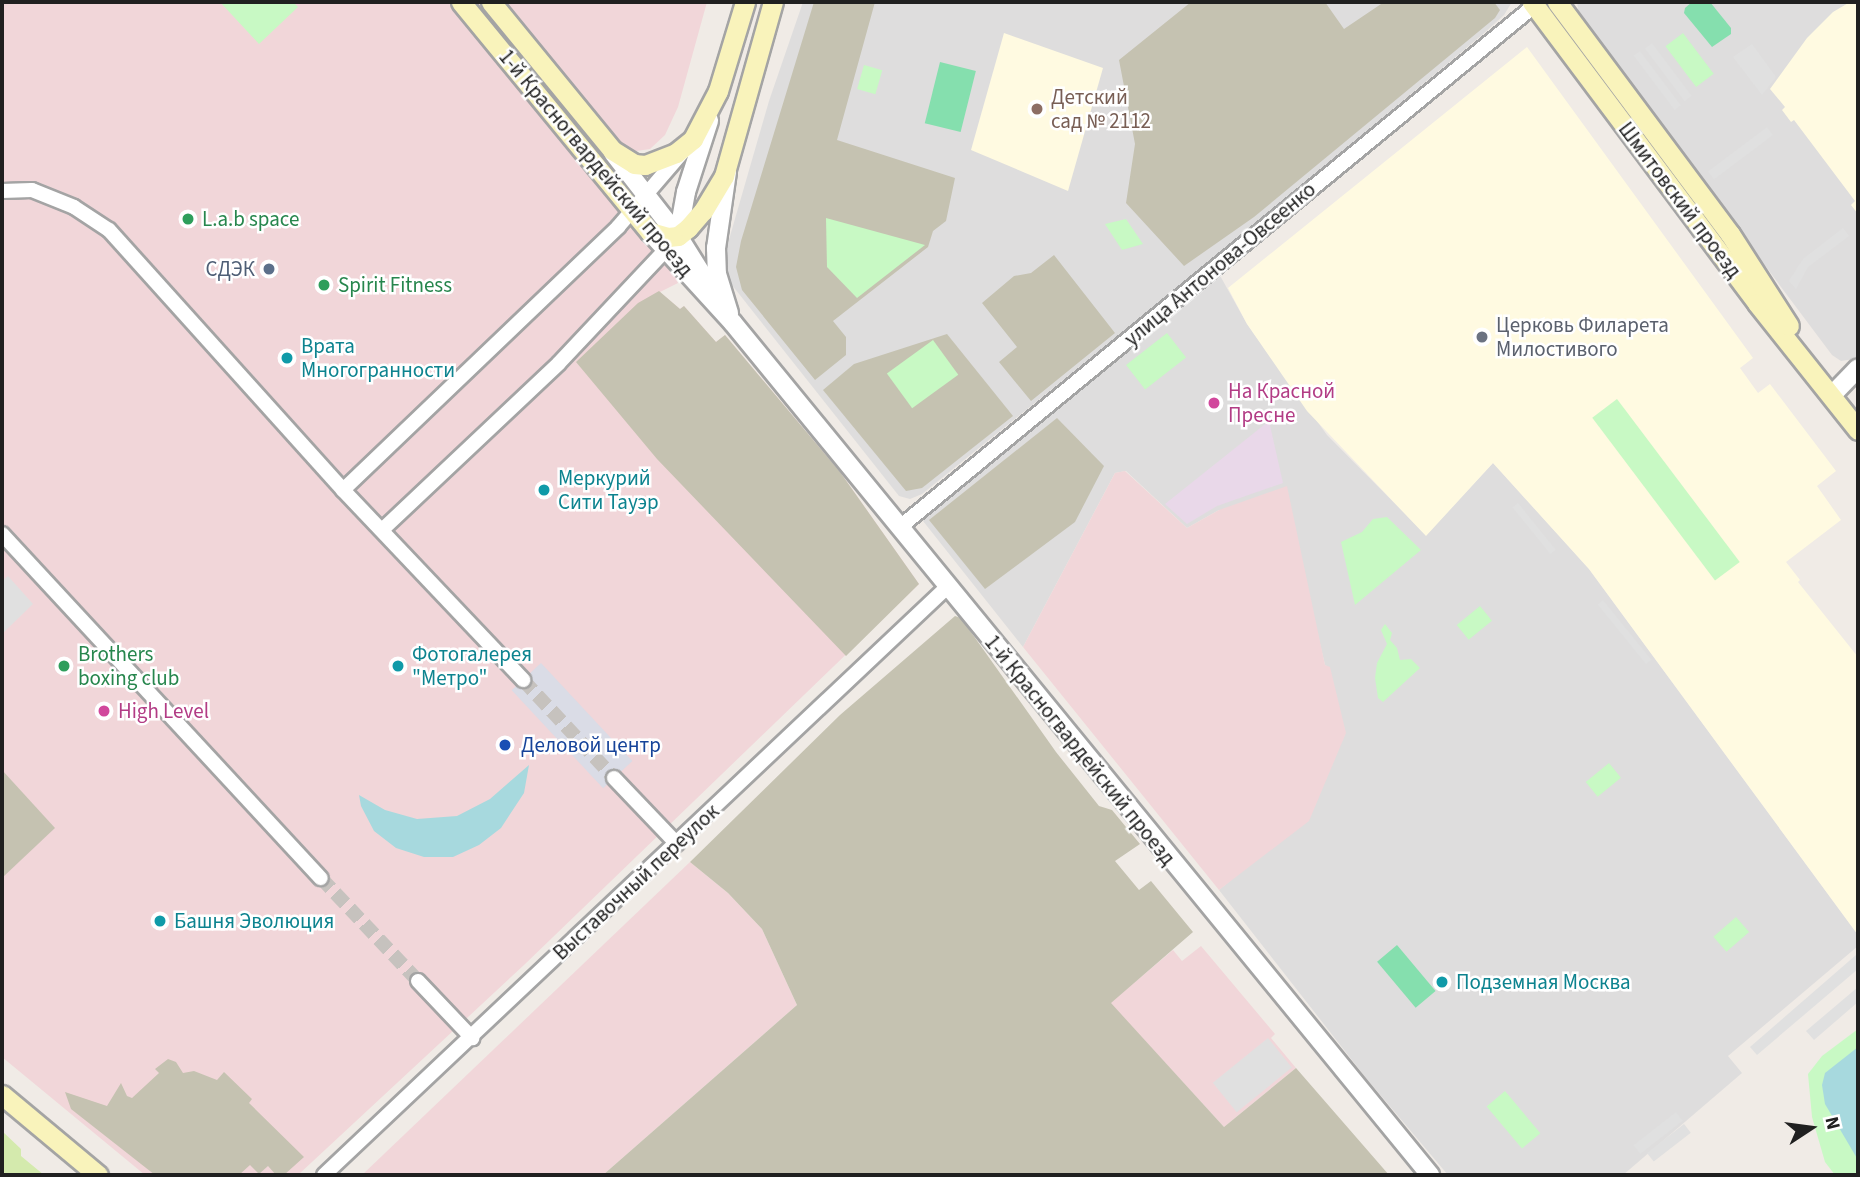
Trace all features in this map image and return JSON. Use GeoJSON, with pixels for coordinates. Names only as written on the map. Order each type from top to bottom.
{"type":"FeatureCollection","features":[{"type":"Feature","properties":{"kind":"main road","name":"1-й Красногвардейский проезд"},"geometry":{"type":"LineString","coordinates":[[461,2],[650,232],[668,237],[672,243]]}},
{"type":"Feature","properties":{"kind":"main road","name":"1-й Красногвардейский проезд"},"geometry":{"type":"LineString","coordinates":[[491,2],[612,150]]}},
{"type":"Feature","properties":{"kind":"main road"},"geometry":{"type":"LineString","coordinates":[[612,150],[634,164],[645,164],[676,153],[692,139],[718,91],[746,2]]}},
{"type":"Feature","properties":{"kind":"main road"},"geometry":{"type":"LineString","coordinates":[[672,243],[703,211],[729,161],[774,2]]}},
{"type":"Feature","properties":{"kind":"main road","name":"Шмитовский проезд"},"geometry":{"type":"LineString","coordinates":[[1558,2],[1730,234],[1832,395]]}},
{"type":"Feature","properties":{"kind":"main road","name":"Шмитовский проезд"},"geometry":{"type":"LineString","coordinates":[[1535,3],[1757,303],[1858,430]]}},
{"type":"Feature","properties":{"kind":"main road"},"geometry":{"type":"LineString","coordinates":[[2,1095],[98,1175]]}},
{"type":"Feature","properties":{"kind":"street"},"geometry":{"type":"LineString","coordinates":[[730,52],[740,2]]}},
{"type":"Feature","properties":{"kind":"street"},"geometry":{"type":"LineString","coordinates":[[755,65],[784,2]]}},
{"type":"Feature","properties":{"kind":"street","name":"улица Антонова-Овсеенко"},"geometry":{"type":"LineString","coordinates":[[900,527],[1535,3]]}},
{"type":"Feature","properties":{"kind":"street"},"geometry":{"type":"LineString","coordinates":[[382,530],[559,363],[672,243],[718,91]]}},
{"type":"Feature","properties":{"kind":"street"},"geometry":{"type":"LineString","coordinates":[[343,490],[633,211],[692,139]]}},
{"type":"Feature","properties":{"kind":"street","name":"1-й Красногвардейский проезд"},"geometry":{"type":"LineString","coordinates":[[612,150],[647,196],[672,243],[733,323],[1430,1175]]}},
{"type":"Feature","properties":{"kind":"street"},"geometry":{"type":"LineString","coordinates":[[729,161],[716,248],[722,297],[733,323]]}},
{"type":"Feature","properties":{"kind":"street"},"geometry":{"type":"LineString","coordinates":[[2,191],[32,190],[74,207],[109,230],[343,490],[523,680]]}},
{"type":"Feature","properties":{"kind":"street","name":"1-й Красногвардейский проезд"},"geometry":{"type":"LineString","coordinates":[[672,243],[679,264],[733,323]]}},
{"type":"Feature","properties":{"kind":"street"},"geometry":{"type":"LineString","coordinates":[[1832,395],[1858,368]]}},
{"type":"Feature","properties":{"kind":"street"},"geometry":{"type":"LineString","coordinates":[[2,534],[321,877]]}},
{"type":"Feature","properties":{"kind":"street","name":"Выставочный переулок"},"geometry":{"type":"LineString","coordinates":[[324,1175],[947,587]]}},
{"type":"Feature","properties":{"kind":"street"},"geometry":{"type":"LineString","coordinates":[[614,778],[677,844]]}},
{"type":"Feature","properties":{"kind":"street"},"geometry":{"type":"LineString","coordinates":[[418,982],[472,1038]]}},
{"type":"Feature","properties":{"kind":"shaded area"},"geometry":{"type":"Polygon","coordinates":[[[2,2],[707,2],[678,107],[665,135],[650,149],[630,152],[678,283],[660,292],[680,309],[684,306],[716,342],[725,335],[840,472],[919,584],[524,965],[298,1175],[145,1175],[2,1057],[2,2]]]}},
{"type":"Feature","properties":{"kind":"shaded area"},"geometry":{"type":"Polygon","coordinates":[[[803,2],[1512,2],[1504,15],[1482,35],[1207,264],[922,494],[910,499],[899,496],[728,280],[724,257],[769,101],[803,2]]]}},
{"type":"Feature","properties":{"kind":"shaded area"},"geometry":{"type":"Polygon","coordinates":[[[814,2],[875,2],[837,140],[955,178],[946,221],[933,231],[928,247],[833,321],[846,337],[846,355],[815,380],[742,290],[736,267],[741,241],[814,2]]]}},
{"type":"Feature","properties":{"kind":"shaded area"},"geometry":{"type":"Polygon","coordinates":[[[1191,2],[1325,2],[1344,29],[1384,2],[1494,2],[1500,10],[1495,18],[1254,217],[1184,266],[1126,203],[1135,144],[1119,60],[1191,2]]]}},
{"type":"Feature","properties":{"kind":"shaded area"},"geometry":{"type":"Polygon","coordinates":[[[1577,2],[1858,2],[1858,356],[1841,361],[1832,355],[1579,16],[1577,2]]]}},
{"type":"Feature","properties":{"kind":"shaded area"},"geometry":{"type":"Polygon","coordinates":[[[1850,2],[1858,2],[1858,214],[1851,205],[1855,201],[1794,120],[1791,122],[1782,110],[1785,107],[1770,89],[1807,38],[1833,12],[1850,2]]]}},
{"type":"Feature","properties":{"kind":"shaded area","name":"Детский сад № 2112"},"geometry":{"type":"Polygon","coordinates":[[[1004,33],[1103,68],[1068,191],[971,150],[1004,33]]]}},
{"type":"Feature","properties":{"kind":"shaded area"},"geometry":{"type":"Polygon","coordinates":[[[1652,43],[1692,96],[1685,101],[1645,48],[1652,43]]]}},
{"type":"Feature","properties":{"kind":"shaded area"},"geometry":{"type":"Polygon","coordinates":[[[1752,44],[1776,77],[1762,95],[1733,57],[1752,44]]]}},
{"type":"Feature","properties":{"kind":"shaded area"},"geometry":{"type":"Polygon","coordinates":[[[1527,47],[1753,358],[1740,368],[1758,393],[1770,384],[1836,471],[1817,486],[1841,520],[1786,562],[1800,580],[1798,582],[1858,657],[1858,935],[1589,569],[1493,463],[1426,536],[1307,411],[1247,324],[1228,288],[1527,47]]]}},
{"type":"Feature","properties":{"kind":"shaded area"},"geometry":{"type":"Polygon","coordinates":[[[1640,51],[1681,105],[1675,110],[1634,56],[1640,51]]]}},
{"type":"Feature","properties":{"kind":"shaded area"},"geometry":{"type":"Polygon","coordinates":[[[1767,127],[1773,135],[1714,180],[1708,172],[1767,127]]]}},
{"type":"Feature","properties":{"kind":"shaded area"},"geometry":{"type":"Polygon","coordinates":[[[1843,228],[1849,236],[1808,267],[1796,289],[1789,281],[1803,259],[1843,228]]]}},
{"type":"Feature","properties":{"kind":"shaded area"},"geometry":{"type":"Polygon","coordinates":[[[1054,255],[1115,333],[1031,401],[999,362],[1017,347],[982,303],[1014,276],[1031,273],[1054,255]]]}},
{"type":"Feature","properties":{"kind":"shaded area"},"geometry":{"type":"Polygon","coordinates":[[[1218,272],[1247,324],[1327,435],[1426,535],[1493,463],[1589,569],[1858,935],[1858,946],[1728,1056],[1742,1073],[1623,1175],[1448,1175],[1366,1078],[1219,890],[1231,880],[1330,668],[1325,665],[1303,572],[1219,510],[1187,528],[1126,471],[1115,473],[1023,647],[923,521],[927,509],[1193,296],[1218,272]]]}},
{"type":"Feature","properties":{"kind":"shaded area"},"geometry":{"type":"Polygon","coordinates":[[[659,291],[680,309],[684,306],[716,342],[725,335],[840,472],[919,584],[846,656],[657,459],[576,362],[638,303],[659,291]]]}},
{"type":"Feature","properties":{"kind":"shaded area"},"geometry":{"type":"Polygon","coordinates":[[[947,334],[1013,416],[922,488],[906,491],[823,390],[854,364],[947,334]]]}},
{"type":"Feature","properties":{"kind":"shaded area"},"geometry":{"type":"Polygon","coordinates":[[[1057,418],[1104,466],[1075,522],[985,589],[929,520],[1057,418]]]}},
{"type":"Feature","properties":{"kind":"shaded area"},"geometry":{"type":"Polygon","coordinates":[[[1269,421],[1283,483],[1217,506],[1187,524],[1165,504],[1269,421]]]}},
{"type":"Feature","properties":{"kind":"shaded area"},"geometry":{"type":"Polygon","coordinates":[[[1125,471],[1187,528],[1219,510],[1287,486],[1325,665],[1330,667],[1346,733],[1309,821],[1219,890],[1023,647],[1115,473],[1125,471]]]}},
{"type":"Feature","properties":{"kind":"shaded area"},"geometry":{"type":"Polygon","coordinates":[[[1518,503],[1556,550],[1550,554],[1513,507],[1518,503]]]}},
{"type":"Feature","properties":{"kind":"shaded area"},"geometry":{"type":"Polygon","coordinates":[[[8,576],[33,604],[2,634],[2,581],[8,576]]]}},
{"type":"Feature","properties":{"kind":"shaded area"},"geometry":{"type":"Polygon","coordinates":[[[1603,600],[1651,660],[1646,664],[1598,604],[1603,600]]]}},
{"type":"Feature","properties":{"kind":"shaded area"},"geometry":{"type":"Polygon","coordinates":[[[955,616],[961,618],[1056,752],[1099,806],[1112,810],[1140,844],[1115,861],[1139,890],[1151,881],[1193,932],[1111,1003],[1224,1127],[1296,1068],[1389,1175],[603,1175],[797,1005],[762,929],[728,893],[690,862],[840,715],[955,616]]]}},
{"type":"Feature","properties":{"kind":"shaded area"},"geometry":{"type":"Polygon","coordinates":[[[541,663],[632,761],[603,788],[512,690],[541,663]]]}},
{"type":"Feature","properties":{"kind":"shaded area"},"geometry":{"type":"Polygon","coordinates":[[[2,770],[55,828],[2,878],[2,770]]]}},
{"type":"Feature","properties":{"kind":"shaded area"},"geometry":{"type":"Polygon","coordinates":[[[690,862],[728,893],[762,929],[797,1005],[603,1175],[362,1175],[690,862]]]}},
{"type":"Feature","properties":{"kind":"shaded area"},"geometry":{"type":"Polygon","coordinates":[[[1201,946],[1275,1034],[1271,1038],[1296,1068],[1224,1127],[1110,1003],[1173,950],[1182,961],[1201,946]]]}},
{"type":"Feature","properties":{"kind":"shaded area"},"geometry":{"type":"Polygon","coordinates":[[[1856,955],[1858,969],[1757,1055],[1750,1047],[1856,955]]]}},
{"type":"Feature","properties":{"kind":"shaded area"},"geometry":{"type":"Polygon","coordinates":[[[1858,987],[1858,1002],[1814,1040],[1806,1031],[1858,987]]]}},
{"type":"Feature","properties":{"kind":"shaded area"},"geometry":{"type":"Polygon","coordinates":[[[1268,1038],[1292,1068],[1237,1112],[1213,1083],[1268,1038]]]}},
{"type":"Feature","properties":{"kind":"shaded area"},"geometry":{"type":"Polygon","coordinates":[[[168,1059],[176,1062],[183,1073],[194,1071],[217,1080],[224,1072],[252,1099],[249,1103],[304,1157],[284,1175],[276,1175],[268,1166],[259,1174],[250,1165],[239,1175],[155,1175],[71,1109],[65,1092],[107,1106],[121,1083],[127,1096],[132,1098],[159,1073],[155,1069],[168,1059]]]}},
{"type":"Feature","properties":{"kind":"shaded area"},"geometry":{"type":"Polygon","coordinates":[[[1676,1112],[1683,1121],[1640,1154],[1633,1145],[1676,1112]]]}},
{"type":"Feature","properties":{"kind":"shaded area"},"geometry":{"type":"Polygon","coordinates":[[[1684,1124],[1691,1133],[1654,1162],[1647,1153],[1684,1124]]]}},
{"type":"Feature","properties":{"kind":"green space"},"geometry":{"type":"Polygon","coordinates":[[[220,2],[293,2],[298,7],[259,44],[220,2]]]}},
{"type":"Feature","properties":{"kind":"green space"},"geometry":{"type":"Polygon","coordinates":[[[1692,2],[1710,2],[1731,28],[1731,34],[1712,47],[1684,13],[1685,8],[1692,2]]]}},
{"type":"Feature","properties":{"kind":"green space"},"geometry":{"type":"Polygon","coordinates":[[[1683,33],[1714,74],[1696,87],[1665,46],[1683,33]]]}},
{"type":"Feature","properties":{"kind":"green space"},"geometry":{"type":"Polygon","coordinates":[[[940,62],[976,71],[961,132],[925,123],[940,62]]]}},
{"type":"Feature","properties":{"kind":"green space"},"geometry":{"type":"Polygon","coordinates":[[[864,65],[882,70],[875,94],[857,89],[864,65]]]}},
{"type":"Feature","properties":{"kind":"green space"},"geometry":{"type":"Polygon","coordinates":[[[826,218],[925,245],[857,298],[827,267],[826,218]]]}},
{"type":"Feature","properties":{"kind":"green space"},"geometry":{"type":"Polygon","coordinates":[[[1126,219],[1143,244],[1122,250],[1105,224],[1126,219]]]}},
{"type":"Feature","properties":{"kind":"green space"},"geometry":{"type":"Polygon","coordinates":[[[1167,333],[1186,357],[1145,389],[1126,365],[1167,333]]]}},
{"type":"Feature","properties":{"kind":"green space"},"geometry":{"type":"Polygon","coordinates":[[[933,340],[958,375],[912,408],[887,374],[933,340]]]}},
{"type":"Feature","properties":{"kind":"green space"},"geometry":{"type":"Polygon","coordinates":[[[1617,399],[1740,562],[1715,581],[1592,418],[1617,399]]]}},
{"type":"Feature","properties":{"kind":"green space"},"geometry":{"type":"Polygon","coordinates":[[[1387,517],[1421,550],[1355,605],[1341,542],[1362,532],[1373,519],[1387,517]]]}},
{"type":"Feature","properties":{"kind":"green space"},"geometry":{"type":"Polygon","coordinates":[[[1480,606],[1492,621],[1469,640],[1457,625],[1480,606]]]}},
{"type":"Feature","properties":{"kind":"green space"},"geometry":{"type":"Polygon","coordinates":[[[1385,624],[1392,633],[1390,640],[1397,648],[1400,660],[1411,659],[1420,668],[1383,702],[1378,698],[1375,678],[1377,663],[1387,644],[1381,630],[1385,624]]]}},
{"type":"Feature","properties":{"kind":"green space"},"geometry":{"type":"Polygon","coordinates":[[[1609,763],[1621,778],[1598,797],[1586,782],[1609,763]]]}},
{"type":"Feature","properties":{"kind":"green space"},"geometry":{"type":"Polygon","coordinates":[[[1736,917],[1749,932],[1726,952],[1713,937],[1736,917]]]}},
{"type":"Feature","properties":{"kind":"green space"},"geometry":{"type":"Polygon","coordinates":[[[1397,945],[1436,991],[1416,1008],[1377,962],[1397,945]]]}},
{"type":"Feature","properties":{"kind":"green space"},"geometry":{"type":"Polygon","coordinates":[[[1858,1029],[1858,1175],[1835,1175],[1825,1162],[1812,1117],[1808,1074],[1822,1056],[1858,1029]]]}},
{"type":"Feature","properties":{"kind":"green space"},"geometry":{"type":"Polygon","coordinates":[[[1505,1091],[1540,1133],[1522,1149],[1487,1106],[1505,1091]]]}},
{"type":"Feature","properties":{"kind":"green space"},"geometry":{"type":"Polygon","coordinates":[[[2,1131],[21,1149],[21,1156],[44,1175],[2,1174],[2,1131]]]}},
{"type":"Feature","properties":{"kind":"water"},"geometry":{"type":"Polygon","coordinates":[[[529,765],[524,793],[501,828],[479,845],[453,857],[424,857],[396,848],[374,831],[361,806],[359,795],[385,810],[417,819],[457,816],[490,799],[529,765]]]}},
{"type":"Feature","properties":{"kind":"water"},"geometry":{"type":"Polygon","coordinates":[[[1858,1047],[1858,1160],[1825,1104],[1822,1085],[1825,1073],[1858,1047]]]}},
{"type":"Feature","properties":{"kind":"tunnel"},"geometry":{"type":"LineString","coordinates":[[523,680],[614,778]]}},
{"type":"Feature","properties":{"kind":"tunnel"},"geometry":{"type":"LineString","coordinates":[[321,878],[418,981]]}},
{"type":"Feature","properties":{"kind":"place","name":"Детский сад № 2112"},"geometry":{"type":"Point","coordinates":[1037,109]}},
{"type":"Feature","properties":{"kind":"place","name":"L.a.b space"},"geometry":{"type":"Point","coordinates":[188,219]}},
{"type":"Feature","properties":{"kind":"place","name":"СДЭК"},"geometry":{"type":"Point","coordinates":[269,269]}},
{"type":"Feature","properties":{"kind":"place","name":"Spirit Fitness"},"geometry":{"type":"Point","coordinates":[324,285]}},
{"type":"Feature","properties":{"kind":"place","name":"Церковь Филарета Милостивого"},"geometry":{"type":"Point","coordinates":[1482,337]}},
{"type":"Feature","properties":{"kind":"place","name":"Врата Многогранности"},"geometry":{"type":"Point","coordinates":[287,358]}},
{"type":"Feature","properties":{"kind":"place","name":"На Красной Пресне"},"geometry":{"type":"Point","coordinates":[1214,403]}},
{"type":"Feature","properties":{"kind":"place","name":"Меркурий Сити Тауэр"},"geometry":{"type":"Point","coordinates":[544,490]}},
{"type":"Feature","properties":{"kind":"place","name":"Brothers boxing club"},"geometry":{"type":"Point","coordinates":[64,666]}},
{"type":"Feature","properties":{"kind":"place","name":"Фотогалерея \"Метро\""},"geometry":{"type":"Point","coordinates":[398,666]}},
{"type":"Feature","properties":{"kind":"place","name":"High Level"},"geometry":{"type":"Point","coordinates":[104,711]}},
{"type":"Feature","properties":{"kind":"place","name":"Деловой центр"},"geometry":{"type":"Point","coordinates":[505,745]}},
{"type":"Feature","properties":{"kind":"place","name":"Башня Эволюция"},"geometry":{"type":"Point","coordinates":[160,921]}},
{"type":"Feature","properties":{"kind":"place","name":"Подземная Москва"},"geometry":{"type":"Point","coordinates":[1442,982]}}]}
